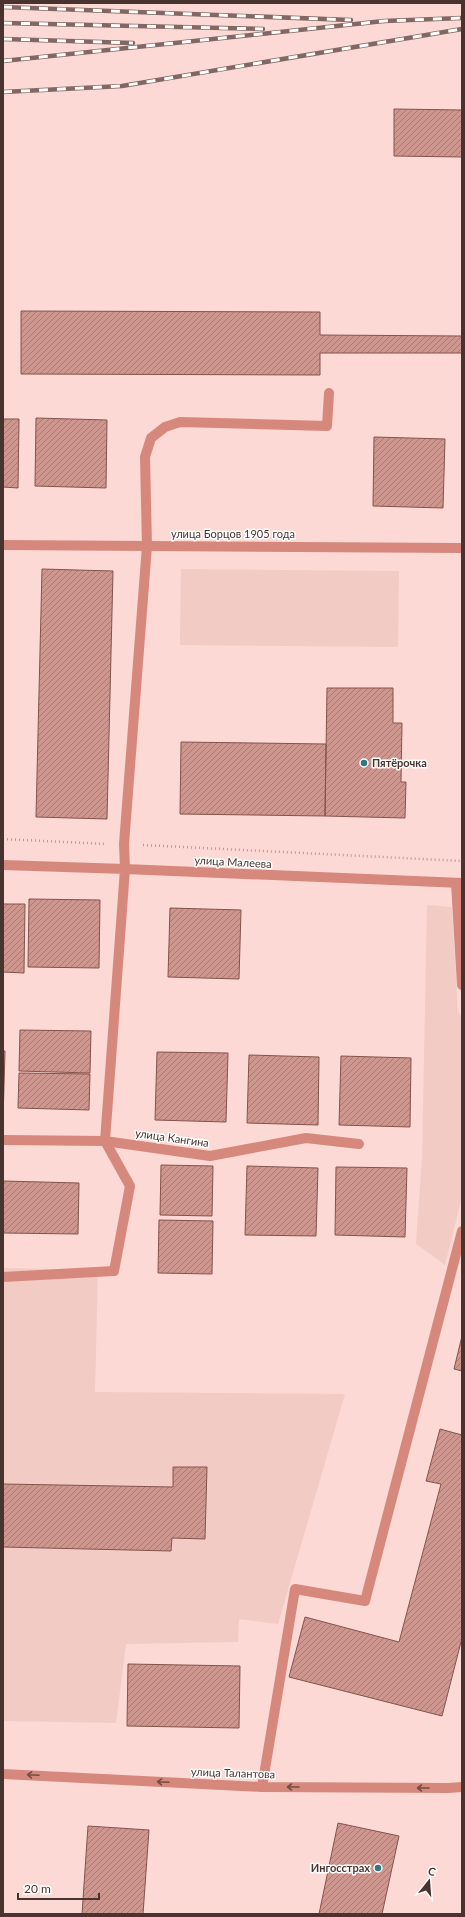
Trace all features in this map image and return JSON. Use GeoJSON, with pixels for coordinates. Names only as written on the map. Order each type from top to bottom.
{"type":"FeatureCollection","features":[{"type":"Feature","properties":{"kind":"street"},"geometry":{"type":"LineString","coordinates":[[3,1277],[114,1271],[130,1186],[105,1140],[125,869],[124,844],[147,546],[145,457],[151,438],[165,427],[180,422],[327,426],[329,393]]}},
{"type":"Feature","properties":{"kind":"street","name":"улица Борцов 1905 года"},"geometry":{"type":"LineString","coordinates":[[3,545],[462,548]]}},
{"type":"Feature","properties":{"kind":"street","name":"улица Малеева"},"geometry":{"type":"LineString","coordinates":[[3,865],[459,883]]}},
{"type":"Feature","properties":{"kind":"street"},"geometry":{"type":"LineString","coordinates":[[459,883],[462,985]]}},
{"type":"Feature","properties":{"kind":"street","name":"улица Кангина"},"geometry":{"type":"LineString","coordinates":[[3,1140],[105,1140],[210,1156],[306,1138],[359,1144]]}},
{"type":"Feature","properties":{"kind":"street"},"geometry":{"type":"LineString","coordinates":[[262,1787],[295,1590],[365,1601],[462,1231]]}},
{"type":"Feature","properties":{"kind":"street","name":"улица Талантова"},"geometry":{"type":"LineString","coordinates":[[3,1774],[262,1787],[462,1787]]}},
{"type":"Feature","properties":{"kind":"path"},"geometry":{"type":"LineString","coordinates":[[3,839],[462,861]]}},
{"type":"Feature","properties":{"kind":"shaded area"},"geometry":{"type":"Polygon","coordinates":[[[181,569],[399,571],[398,647],[180,645],[181,569]]]}},
{"type":"Feature","properties":{"kind":"shaded area"},"geometry":{"type":"Polygon","coordinates":[[[427,905],[452,907],[458,1012],[462,1018],[462,1197],[445,1265],[416,1244],[422,1157],[427,905]]]}},
{"type":"Feature","properties":{"kind":"shaded area"},"geometry":{"type":"Polygon","coordinates":[[[3,1268],[98,1270],[95,1392],[345,1394],[278,1624],[239,1619],[238,1642],[126,1644],[116,1723],[3,1721],[3,1268]]]}},
{"type":"Feature","properties":{"kind":"building"},"geometry":{"type":"Polygon","coordinates":[[[394,109],[462,110],[462,157],[394,156],[394,109]]]}},
{"type":"Feature","properties":{"kind":"building"},"geometry":{"type":"Polygon","coordinates":[[[21,311],[320,312],[320,335],[462,336],[462,353],[320,353],[320,375],[21,374],[21,311]]]}},
{"type":"Feature","properties":{"kind":"building"},"geometry":{"type":"Polygon","coordinates":[[[36,418],[107,420],[106,488],[35,486],[36,418]]]}},
{"type":"Feature","properties":{"kind":"building"},"geometry":{"type":"Polygon","coordinates":[[[3,419],[19,419],[18,488],[3,487],[3,419]]]}},
{"type":"Feature","properties":{"kind":"building"},"geometry":{"type":"Polygon","coordinates":[[[374,437],[445,439],[443,508],[373,506],[374,437]]]}},
{"type":"Feature","properties":{"kind":"building"},"geometry":{"type":"Polygon","coordinates":[[[42,569],[113,571],[107,819],[36,817],[42,569]]]}},
{"type":"Feature","properties":{"kind":"building","name":"Пятёрочка"},"geometry":{"type":"Polygon","coordinates":[[[327,688],[393,688],[393,723],[402,723],[401,782],[406,782],[405,818],[325,816],[327,688]]]}},
{"type":"Feature","properties":{"kind":"building"},"geometry":{"type":"Polygon","coordinates":[[[181,742],[326,744],[325,816],[180,814],[181,742]]]}},
{"type":"Feature","properties":{"kind":"building"},"geometry":{"type":"Polygon","coordinates":[[[29,899],[100,900],[99,968],[28,967],[29,899]]]}},
{"type":"Feature","properties":{"kind":"building"},"geometry":{"type":"Polygon","coordinates":[[[3,904],[25,904],[24,973],[3,972],[3,904]]]}},
{"type":"Feature","properties":{"kind":"building"},"geometry":{"type":"Polygon","coordinates":[[[170,908],[241,910],[239,979],[168,977],[170,908]]]}},
{"type":"Feature","properties":{"kind":"building"},"geometry":{"type":"Polygon","coordinates":[[[20,1030],[91,1031],[90,1073],[19,1071],[20,1030]]]}},
{"type":"Feature","properties":{"kind":"building"},"geometry":{"type":"Polygon","coordinates":[[[3,1051],[5,1051],[3,1120],[3,1051]]]}},
{"type":"Feature","properties":{"kind":"building"},"geometry":{"type":"Polygon","coordinates":[[[157,1052],[228,1053],[226,1122],[155,1120],[157,1052]]]}},
{"type":"Feature","properties":{"kind":"building"},"geometry":{"type":"Polygon","coordinates":[[[249,1055],[319,1057],[318,1125],[247,1123],[249,1055]]]}},
{"type":"Feature","properties":{"kind":"building"},"geometry":{"type":"Polygon","coordinates":[[[341,1056],[411,1058],[410,1127],[339,1125],[341,1056]]]}},
{"type":"Feature","properties":{"kind":"building"},"geometry":{"type":"Polygon","coordinates":[[[19,1073],[90,1074],[89,1110],[18,1108],[19,1073]]]}},
{"type":"Feature","properties":{"kind":"building"},"geometry":{"type":"Polygon","coordinates":[[[161,1165],[213,1166],[212,1216],[160,1215],[161,1165]]]}},
{"type":"Feature","properties":{"kind":"building"},"geometry":{"type":"Polygon","coordinates":[[[247,1166],[318,1168],[316,1236],[245,1235],[247,1166]]]}},
{"type":"Feature","properties":{"kind":"building"},"geometry":{"type":"Polygon","coordinates":[[[336,1167],[407,1168],[405,1237],[335,1235],[336,1167]]]}},
{"type":"Feature","properties":{"kind":"building"},"geometry":{"type":"Polygon","coordinates":[[[3,1181],[79,1183],[78,1234],[3,1233],[3,1181]]]}},
{"type":"Feature","properties":{"kind":"building"},"geometry":{"type":"Polygon","coordinates":[[[159,1220],[213,1221],[212,1274],[158,1273],[159,1220]]]}},
{"type":"Feature","properties":{"kind":"building"},"geometry":{"type":"Polygon","coordinates":[[[462,1336],[462,1371],[454,1369],[462,1336]]]}},
{"type":"Feature","properties":{"kind":"building"},"geometry":{"type":"Polygon","coordinates":[[[440,1429],[462,1435],[462,1638],[442,1716],[289,1677],[305,1617],[399,1642],[441,1484],[426,1481],[440,1429]]]}},
{"type":"Feature","properties":{"kind":"building"},"geometry":{"type":"Polygon","coordinates":[[[173,1467],[207,1467],[205,1539],[172,1538],[171,1551],[3,1547],[3,1484],[173,1487],[173,1467]]]}},
{"type":"Feature","properties":{"kind":"building"},"geometry":{"type":"Polygon","coordinates":[[[128,1664],[240,1666],[239,1728],[127,1726],[128,1664]]]}},
{"type":"Feature","properties":{"kind":"building"},"geometry":{"type":"Polygon","coordinates":[[[338,1823],[399,1836],[382,1914],[319,1914],[338,1823]]]}},
{"type":"Feature","properties":{"kind":"building"},"geometry":{"type":"Polygon","coordinates":[[[88,1826],[149,1830],[143,1914],[82,1914],[88,1826]]]}},
{"type":"Feature","properties":{"kind":"railway"},"geometry":{"type":"LineString","coordinates":[[3,7],[351,20]]}},
{"type":"Feature","properties":{"kind":"railway"},"geometry":{"type":"LineString","coordinates":[[3,61],[384,21],[462,18]]}},
{"type":"Feature","properties":{"kind":"railway"},"geometry":{"type":"LineString","coordinates":[[3,23],[263,29]]}},
{"type":"Feature","properties":{"kind":"railway"},"geometry":{"type":"LineString","coordinates":[[3,92],[122,86],[462,29]]}},
{"type":"Feature","properties":{"kind":"railway"},"geometry":{"type":"LineString","coordinates":[[3,39],[133,43]]}},
{"type":"Feature","properties":{"kind":"place","name":"Пятёрочка"},"geometry":{"type":"Point","coordinates":[364,763]}},
{"type":"Feature","properties":{"kind":"place","name":"Ингосстрах"},"geometry":{"type":"Point","coordinates":[378,1868]}}]}
